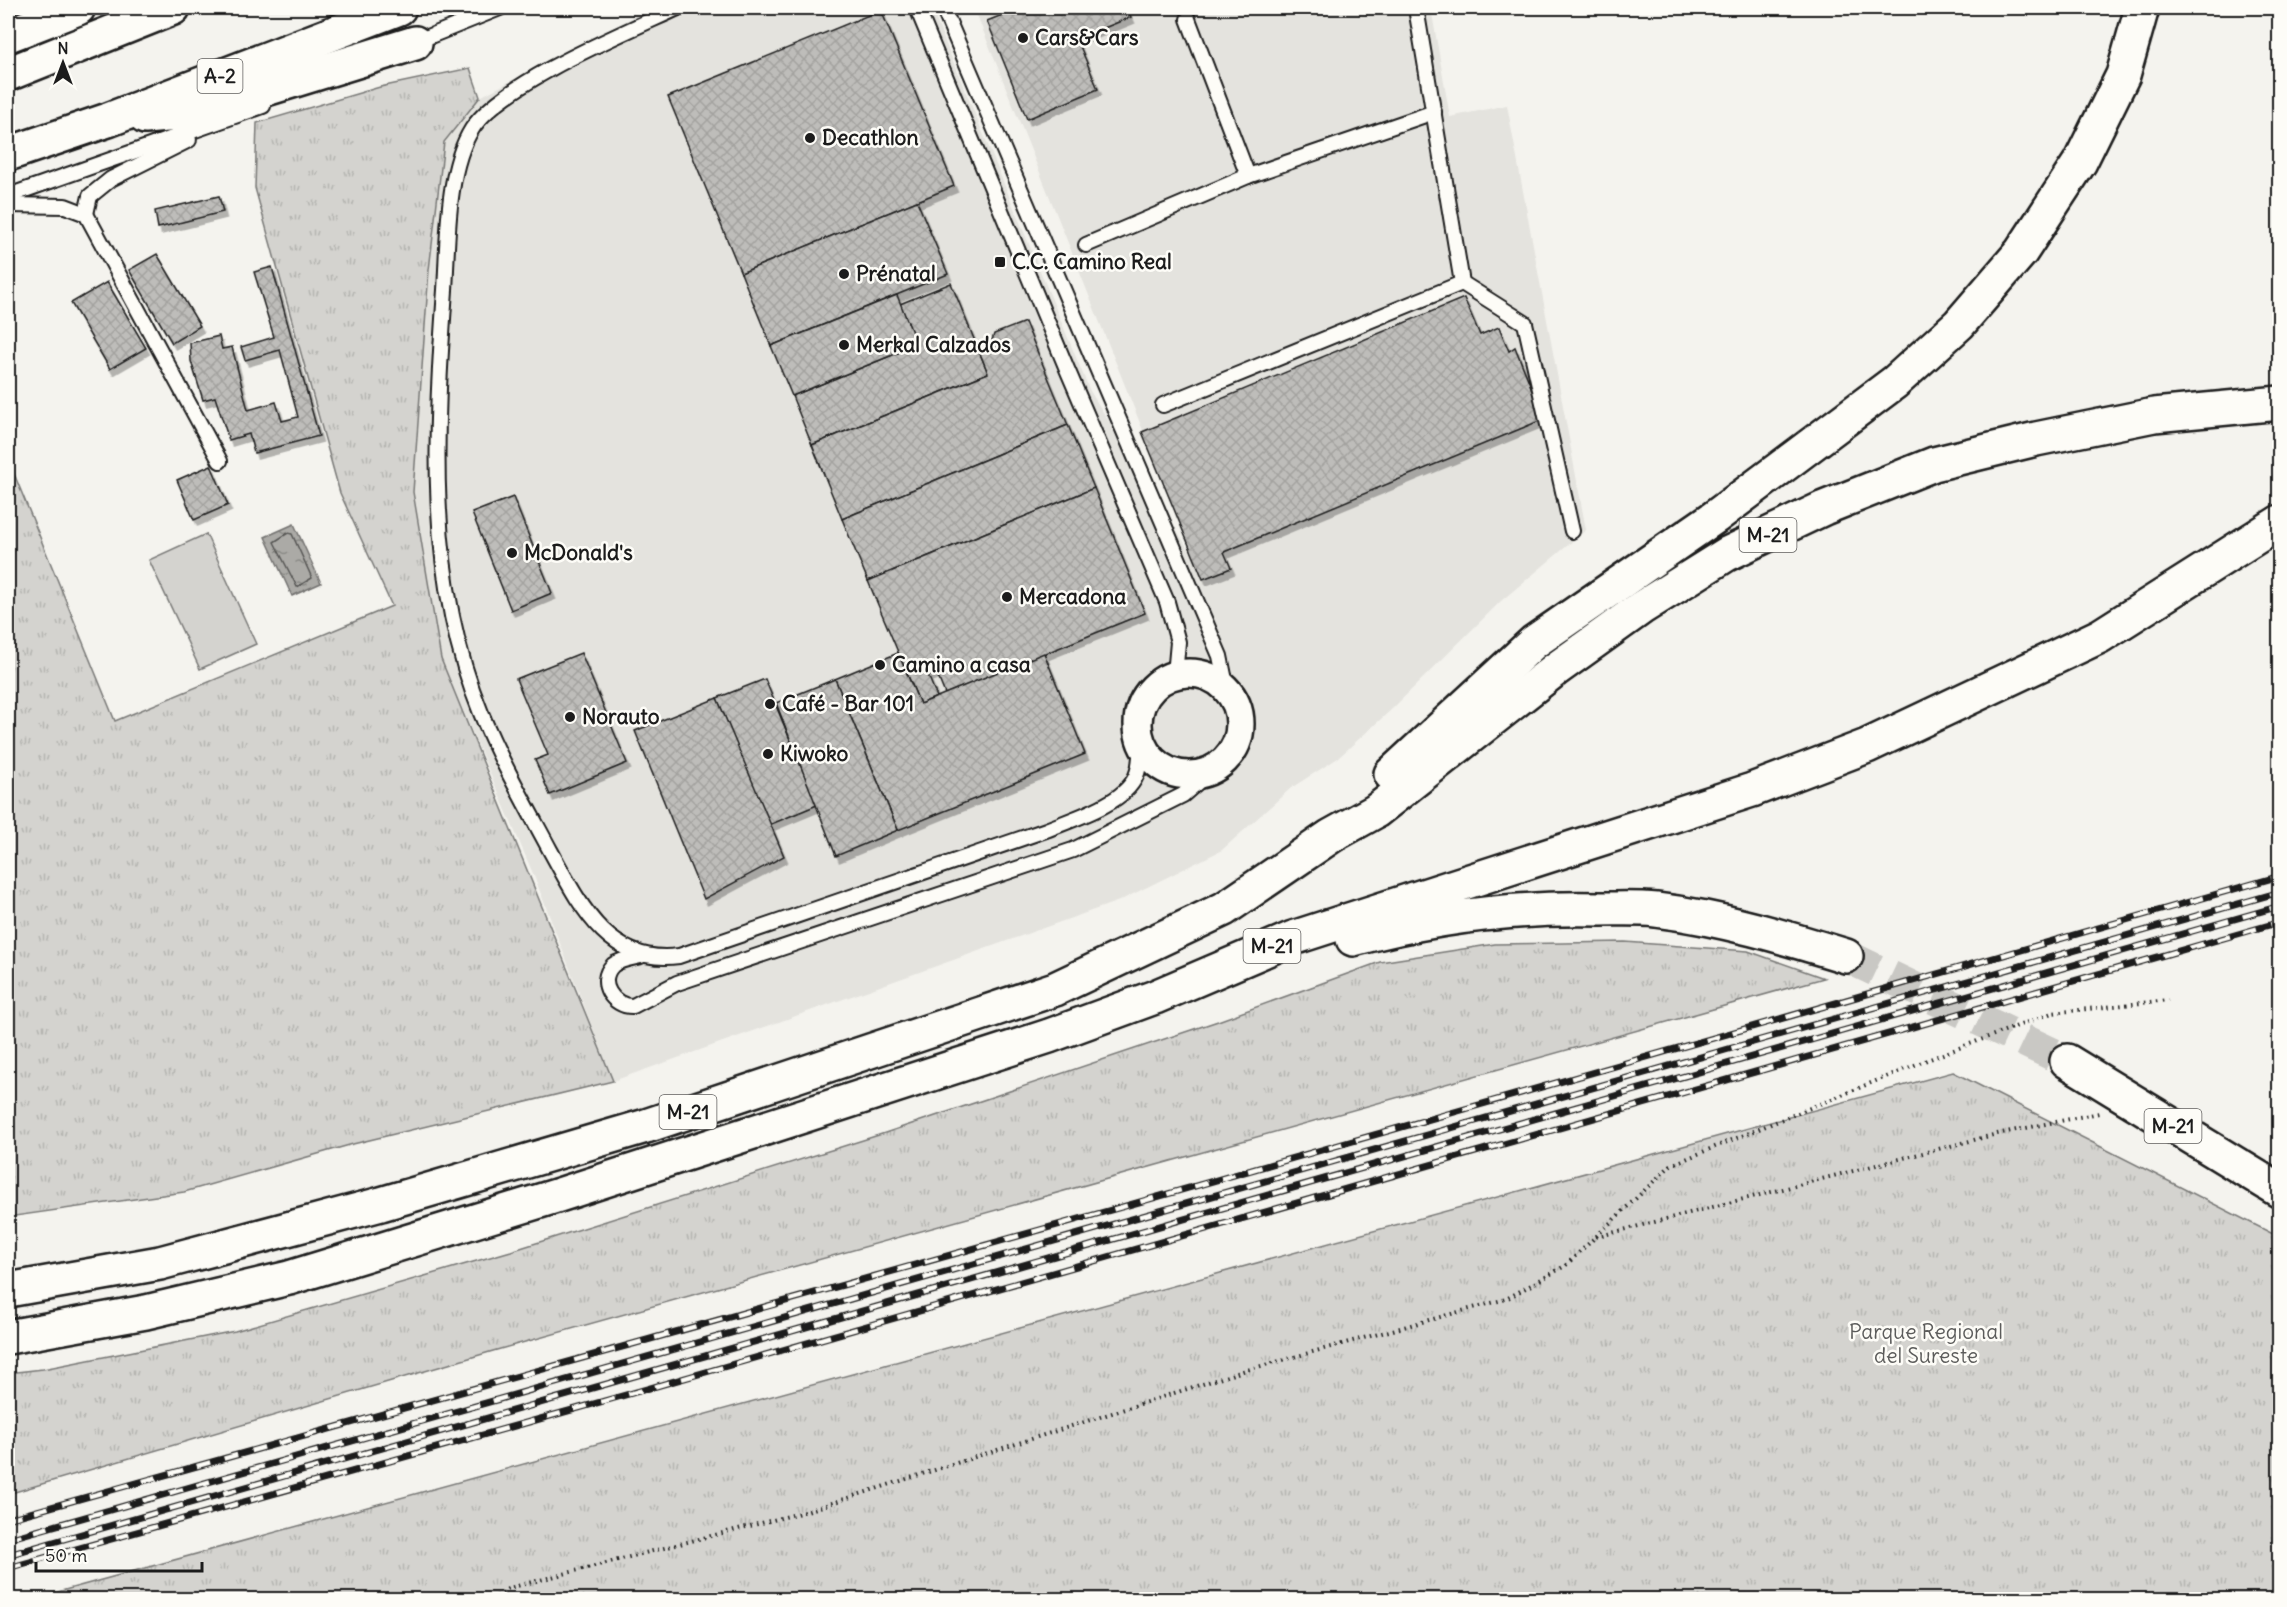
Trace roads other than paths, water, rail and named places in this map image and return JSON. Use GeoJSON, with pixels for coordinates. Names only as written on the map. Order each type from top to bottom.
{"type":"FeatureCollection","features":[{"type":"Feature","properties":{"kind":"main road"},"geometry":{"type":"LineString","coordinates":[[8,35],[78,8]]}},
{"type":"Feature","properties":{"kind":"main road"},"geometry":{"type":"LineString","coordinates":[[8,74],[173,8]]}},
{"type":"Feature","properties":{"kind":"main road","name":"A-2"},"geometry":{"type":"LineString","coordinates":[[8,154],[108,120],[399,8]]}},
{"type":"Feature","properties":{"kind":"main road"},"geometry":{"type":"LineString","coordinates":[[1331,836],[1367,796],[1534,642],[1725,510],[1895,382],[1959,324],[2021,252],[2080,162],[2124,75],[2142,8]]}},
{"type":"Feature","properties":{"kind":"main road"},"geometry":{"type":"LineString","coordinates":[[108,120],[188,113],[415,43]]}},
{"type":"Feature","properties":{"kind":"main road","name":"M-21"},"geometry":{"type":"LineString","coordinates":[[8,1290],[160,1263],[381,1204],[646,1126],[1055,988],[1224,909],[1331,836],[1376,811],[1556,669],[1641,608],[1727,554],[1824,508],[1934,464],[2036,439],[2154,415],[2280,403]]}},
{"type":"Feature","properties":{"kind":"main road","name":"M-21"},"geometry":{"type":"LineString","coordinates":[[8,1337],[146,1312],[289,1278],[623,1174],[1049,1036],[1155,997],[1293,938],[1752,790],[1867,746],[2100,636],[2280,522]]}},
{"type":"Feature","properties":{"kind":"main road","name":"M-21"},"geometry":{"type":"LineString","coordinates":[[1155,997],[1390,929],[1491,912],[1567,908],[1654,910],[1758,929],[1846,956]]}},
{"type":"Feature","properties":{"kind":"main road","name":"M-21"},"geometry":{"type":"LineString","coordinates":[[2067,1061],[2280,1191]]}},
{"type":"Feature","properties":{"kind":"street"},"geometry":{"type":"LineString","coordinates":[[1194,674],[1212,678],[1227,690],[1236,702],[1240,717],[1240,733],[1235,748],[1226,760],[1213,769],[1196,775],[1179,774],[1162,767],[1149,755],[1141,740],[1138,724],[1145,700],[1161,682],[1175,675],[1194,674]]}},
{"type":"Feature","properties":{"kind":"lane"},"geometry":{"type":"LineString","coordinates":[[8,196],[307,90],[500,8]]}},
{"type":"Feature","properties":{"kind":"lane"},"geometry":{"type":"LineString","coordinates":[[678,8],[589,50],[503,96],[486,111],[472,129],[463,149],[453,188],[438,419],[438,514],[446,583],[455,627],[480,712],[579,905],[622,948],[641,956],[658,959],[679,956],[1046,830],[1101,807],[1120,795],[1137,776],[1141,740]]}},
{"type":"Feature","properties":{"kind":"lane"},"geometry":{"type":"LineString","coordinates":[[917,8],[1167,602],[1178,642],[1175,675]]}},
{"type":"Feature","properties":{"kind":"lane"},"geometry":{"type":"LineString","coordinates":[[943,8],[1220,656],[1227,690]]}},
{"type":"Feature","properties":{"kind":"lane"},"geometry":{"type":"LineString","coordinates":[[1416,8],[1462,283],[1526,323],[1572,531]]}},
{"type":"Feature","properties":{"kind":"lane"},"geometry":{"type":"LineString","coordinates":[[1188,19],[1248,176]]}},
{"type":"Feature","properties":{"kind":"lane"},"geometry":{"type":"LineString","coordinates":[[1086,245],[1248,176],[1434,112]]}},
{"type":"Feature","properties":{"kind":"lane"},"geometry":{"type":"LineString","coordinates":[[86,214],[90,196],[111,179],[218,123]]}},
{"type":"Feature","properties":{"kind":"lane"},"geometry":{"type":"LineString","coordinates":[[8,205],[65,206],[86,214],[220,461]]}},
{"type":"Feature","properties":{"kind":"lane"},"geometry":{"type":"LineString","coordinates":[[1163,405],[1462,283]]}},
{"type":"Feature","properties":{"kind":"lane"},"geometry":{"type":"LineString","coordinates":[[641,956],[621,961],[608,973],[606,980],[610,996],[625,1006],[640,1003],[677,983],[1072,850],[1183,795],[1213,769]]}},
{"type":"Feature","properties":{"kind":"water"},"geometry":{"type":"Polygon","coordinates":[[[294,524],[321,583],[292,596],[265,537],[294,524]]]}},
{"type":"Feature","properties":{"kind":"tunnel"},"geometry":{"type":"LineString","coordinates":[[1846,956],[2067,1061]]}},
{"type":"Feature","properties":{"kind":"railway"},"geometry":{"type":"LineString","coordinates":[[8,1519],[1136,1203],[2280,876]]}},
{"type":"Feature","properties":{"kind":"railway"},"geometry":{"type":"LineString","coordinates":[[8,1539],[2280,892]]}},
{"type":"Feature","properties":{"kind":"railway"},"geometry":{"type":"LineString","coordinates":[[8,1555],[2280,906]]}},
{"type":"Feature","properties":{"kind":"railway"},"geometry":{"type":"LineString","coordinates":[[8,1568],[629,1394],[2280,922]]}},
{"type":"Feature","properties":{"kind":"place","name":"Cars&Cars"},"geometry":{"type":"Point","coordinates":[1023,38]}},
{"type":"Feature","properties":{"kind":"place","name":"Decathlon"},"geometry":{"type":"Point","coordinates":[810,138]}},
{"type":"Feature","properties":{"kind":"place","name":"C.C. Camino Real"},"geometry":{"type":"Point","coordinates":[1000,262]}},
{"type":"Feature","properties":{"kind":"place","name":"Prénatal"},"geometry":{"type":"Point","coordinates":[844,274]}},
{"type":"Feature","properties":{"kind":"place","name":"Merkal Calzados"},"geometry":{"type":"Point","coordinates":[844,345]}},
{"type":"Feature","properties":{"kind":"place","name":"McDonald's"},"geometry":{"type":"Point","coordinates":[512,553]}},
{"type":"Feature","properties":{"kind":"place","name":"Mercadona"},"geometry":{"type":"Point","coordinates":[1007,597]}},
{"type":"Feature","properties":{"kind":"place","name":"Camino a casa"},"geometry":{"type":"Point","coordinates":[880,665]}},
{"type":"Feature","properties":{"kind":"place","name":"Café - Bar 101"},"geometry":{"type":"Point","coordinates":[770,704]}},
{"type":"Feature","properties":{"kind":"place","name":"Norauto"},"geometry":{"type":"Point","coordinates":[570,717]}},
{"type":"Feature","properties":{"kind":"place","name":"Kiwoko"},"geometry":{"type":"Point","coordinates":[768,754]}},
{"type":"Feature","properties":{"kind":"park label","name":"Parque Regional del Sureste"},"geometry":{"type":"Point","coordinates":[1926,1344]}}]}
